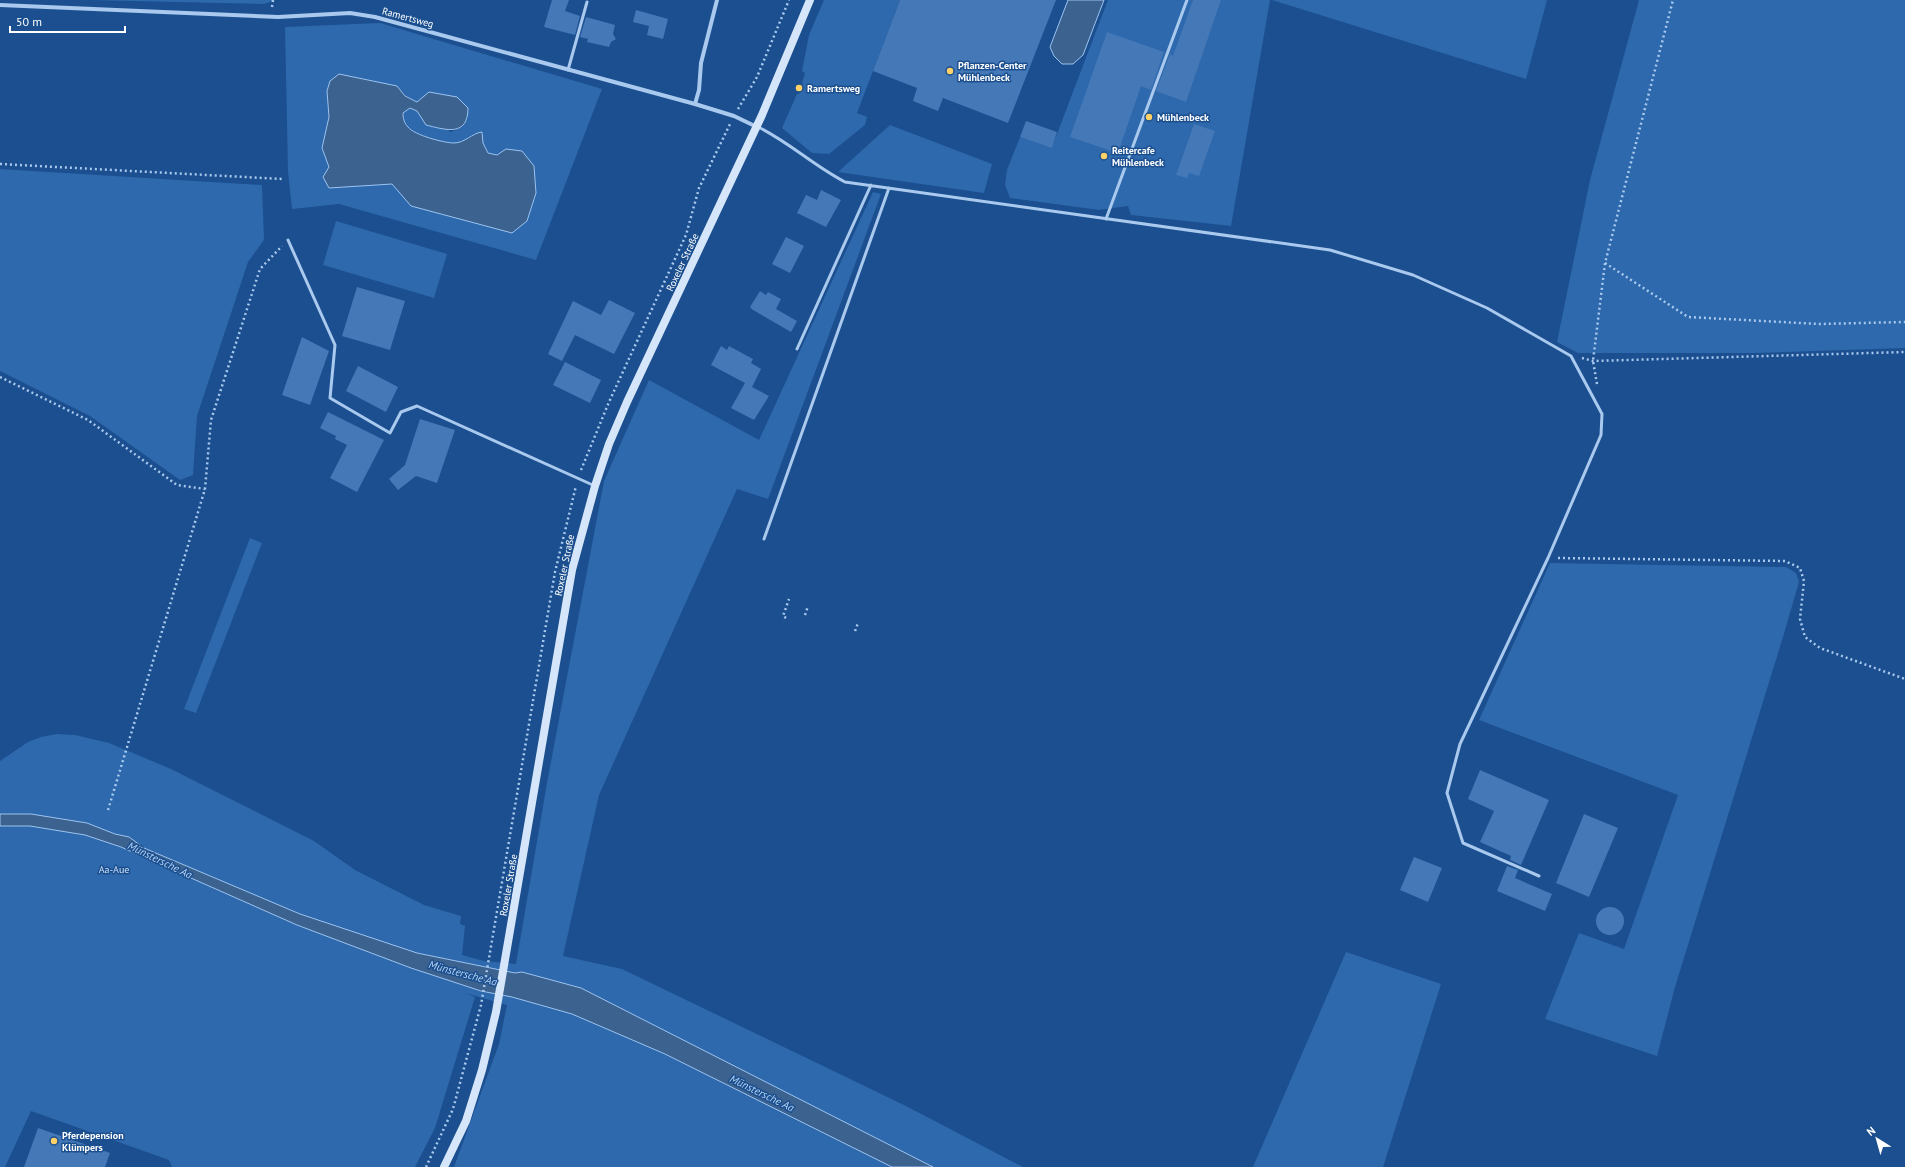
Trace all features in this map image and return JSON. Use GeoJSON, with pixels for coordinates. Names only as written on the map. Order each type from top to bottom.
{"type":"FeatureCollection","features":[{"type":"Feature","properties":{"kind":"main road","name":"Roxeler Straße"},"geometry":{"type":"LineString","coordinates":[[444,1167],[466,1121],[482,1070],[496,1012],[572,570],[595,486],[609,444],[627,402],[757,127],[810,0]]}},
{"type":"Feature","properties":{"kind":"street"},"geometry":{"type":"LineString","coordinates":[[695,104],[699,90],[701,63],[718,0]]}},
{"type":"Feature","properties":{"kind":"street","name":"Ramertsweg"},"geometry":{"type":"LineString","coordinates":[[0,5],[278,17],[350,13],[375,17],[695,104],[734,116],[757,127]]}},
{"type":"Feature","properties":{"kind":"lane"},"geometry":{"type":"LineString","coordinates":[[1106,219],[1187,0]]}},
{"type":"Feature","properties":{"kind":"lane"},"geometry":{"type":"LineString","coordinates":[[568,70],[587,2]]}},
{"type":"Feature","properties":{"kind":"lane"},"geometry":{"type":"LineString","coordinates":[[757,127],[776,136],[824,171],[845,182],[1330,250],[1412,275],[1474,302],[1571,356],[1602,414],[1601,435],[1548,558],[1460,744],[1447,793],[1463,843],[1539,876]]}},
{"type":"Feature","properties":{"kind":"lane"},"geometry":{"type":"LineString","coordinates":[[798,349],[871,186]]}},
{"type":"Feature","properties":{"kind":"lane"},"geometry":{"type":"LineString","coordinates":[[764,539],[889,188]]}},
{"type":"Feature","properties":{"kind":"lane"},"geometry":{"type":"LineString","coordinates":[[288,240],[335,345],[330,398],[390,433],[401,412],[417,406],[595,486]]}},
{"type":"Feature","properties":{"kind":"path"},"geometry":{"type":"LineString","coordinates":[[1593,361],[1605,263],[1673,0]]}},
{"type":"Feature","properties":{"kind":"path"},"geometry":{"type":"LineString","coordinates":[[0,164],[282,179]]}},
{"type":"Feature","properties":{"kind":"path"},"geometry":{"type":"LineString","coordinates":[[108,810],[205,489],[211,420],[260,269],[288,240]]}},
{"type":"Feature","properties":{"kind":"path"},"geometry":{"type":"LineString","coordinates":[[1605,263],[1688,317],[1819,324],[1905,322]]}},
{"type":"Feature","properties":{"kind":"path"},"geometry":{"type":"LineString","coordinates":[[1571,356],[1593,361],[1905,352]]}},
{"type":"Feature","properties":{"kind":"path"},"geometry":{"type":"LineString","coordinates":[[0,377],[88,420],[177,485],[205,489]]}},
{"type":"Feature","properties":{"kind":"path"},"geometry":{"type":"LineString","coordinates":[[1548,558],[1785,561],[1800,568],[1804,581],[1800,619],[1805,637],[1820,648],[1905,679]]}},
{"type":"Feature","properties":{"kind":"path"},"geometry":{"type":"LineString","coordinates":[[786,618],[783,616],[789,599]]}},
{"type":"Feature","properties":{"kind":"path"},"geometry":{"type":"LineString","coordinates":[[805,614],[808,606]]}},
{"type":"Feature","properties":{"kind":"path"},"geometry":{"type":"LineString","coordinates":[[855,631],[858,623]]}},
{"type":"Feature","properties":{"kind":"path"},"geometry":{"type":"LineString","coordinates":[[426,1167],[453,1109],[481,1005],[491,951]]}},
{"type":"Feature","properties":{"kind":"green space"},"geometry":{"type":"Polygon","coordinates":[[[88,0],[275,0],[264,4],[88,0]]]}},
{"type":"Feature","properties":{"kind":"green space"},"geometry":{"type":"Polygon","coordinates":[[[824,0],[900,0],[857,113],[867,117],[865,125],[829,154],[812,153],[782,128],[803,84],[805,73],[802,71],[809,35],[824,0]]]}},
{"type":"Feature","properties":{"kind":"green space","name":"Mühlenbeck"},"geometry":{"type":"Polygon","coordinates":[[[1108,0],[1270,0],[1231,226],[1131,215],[1128,206],[1099,210],[1010,198],[1005,185],[1007,170],[1020,137],[1052,147],[1108,0]]]}},
{"type":"Feature","properties":{"kind":"green space"},"geometry":{"type":"Polygon","coordinates":[[[1272,0],[1547,0],[1526,79],[1272,0]]]}},
{"type":"Feature","properties":{"kind":"green space"},"geometry":{"type":"Polygon","coordinates":[[[1639,0],[1905,0],[1905,348],[1754,353],[1578,353],[1557,342],[1590,180],[1639,0]]]}},
{"type":"Feature","properties":{"kind":"green space"},"geometry":{"type":"Polygon","coordinates":[[[380,23],[602,89],[536,260],[339,204],[292,209],[288,172],[285,27],[380,23]],[[397,86],[329,117],[322,148],[330,167],[329,187],[392,184],[412,206],[527,221],[536,193],[534,166],[506,149],[497,155],[489,153],[475,133],[461,142],[451,143],[438,141],[411,130],[404,120],[403,113],[410,108],[417,110],[451,132],[462,127],[468,118],[417,102],[406,96],[397,86]]]}},
{"type":"Feature","properties":{"kind":"green space"},"geometry":{"type":"Polygon","coordinates":[[[890,125],[992,164],[984,193],[838,172],[890,125]]]}},
{"type":"Feature","properties":{"kind":"green space"},"geometry":{"type":"Polygon","coordinates":[[[0,169],[262,185],[264,240],[248,262],[197,416],[193,475],[180,480],[90,416],[0,371],[0,169]]]}},
{"type":"Feature","properties":{"kind":"green space","name":"Aa-Aue"},"geometry":{"type":"Polygon","coordinates":[[[873,192],[881,194],[768,499],[737,489],[599,795],[563,956],[622,969],[906,1106],[1023,1167],[454,1167],[499,1044],[507,1005],[465,993],[475,997],[435,1128],[415,1167],[172,1167],[169,1160],[31,1111],[5,1167],[0,1167],[0,761],[28,742],[41,737],[57,734],[75,735],[109,743],[171,769],[314,841],[355,870],[424,905],[461,916],[460,924],[465,926],[462,955],[484,961],[516,964],[547,783],[604,481],[649,380],[759,440],[873,192]]]}},
{"type":"Feature","properties":{"kind":"green space"},"geometry":{"type":"Polygon","coordinates":[[[336,221],[447,254],[434,298],[323,265],[336,221]]]}},
{"type":"Feature","properties":{"kind":"green space"},"geometry":{"type":"Polygon","coordinates":[[[250,538],[262,543],[196,713],[184,709],[250,538]]]}},
{"type":"Feature","properties":{"kind":"green space"},"geometry":{"type":"Polygon","coordinates":[[[1550,563],[1786,567],[1796,573],[1799,582],[1675,987],[1657,1056],[1545,1019],[1579,933],[1624,949],[1678,795],[1479,720],[1550,563]]]}},
{"type":"Feature","properties":{"kind":"green space"},"geometry":{"type":"Polygon","coordinates":[[[1346,952],[1441,984],[1383,1167],[1253,1167],[1346,952]]]}},
{"type":"Feature","properties":{"kind":"water"},"geometry":{"type":"Polygon","coordinates":[[[1068,0],[1104,0],[1083,55],[1073,64],[1062,64],[1054,56],[1050,47],[1068,0]]]}},
{"type":"Feature","properties":{"kind":"water"},"geometry":{"type":"Polygon","coordinates":[[[339,74],[397,86],[405,96],[417,102],[429,92],[457,97],[468,108],[467,117],[464,124],[460,127],[454,129],[441,129],[426,125],[417,111],[410,108],[403,113],[405,122],[411,130],[416,133],[449,143],[458,143],[482,132],[483,143],[488,153],[497,155],[506,149],[522,151],[534,166],[536,193],[527,221],[512,233],[411,206],[392,184],[329,188],[323,177],[329,167],[322,148],[329,117],[327,91],[330,81],[339,74]]]}},
{"type":"Feature","properties":{"kind":"water","name":"Münstersche Aa"},"geometry":{"type":"Polygon","coordinates":[[[0,814],[31,814],[87,823],[115,834],[129,837],[144,848],[300,914],[417,953],[515,973],[522,972],[581,988],[933,1167],[892,1167],[665,1054],[572,1014],[512,997],[481,991],[411,968],[297,925],[121,847],[85,835],[30,826],[0,826],[0,814]]]}},
{"type":"Feature","properties":{"kind":"building"},"geometry":{"type":"Polygon","coordinates":[[[552,0],[569,0],[565,11],[580,16],[575,35],[544,27],[552,0]]]}},
{"type":"Feature","properties":{"kind":"building"},"geometry":{"type":"Polygon","coordinates":[[[900,0],[1056,0],[1008,123],[943,98],[938,111],[913,101],[917,88],[873,71],[900,0]]]}},
{"type":"Feature","properties":{"kind":"building"},"geometry":{"type":"Polygon","coordinates":[[[1193,0],[1221,0],[1186,102],[1156,91],[1170,54],[1173,56],[1193,0]]]}},
{"type":"Feature","properties":{"kind":"building"},"geometry":{"type":"Polygon","coordinates":[[[636,10],[668,19],[663,39],[647,35],[649,26],[633,22],[636,10]]]}},
{"type":"Feature","properties":{"kind":"building"},"geometry":{"type":"Polygon","coordinates":[[[586,17],[615,25],[613,34],[616,39],[611,42],[609,47],[587,42],[588,39],[580,37],[586,17]]]}},
{"type":"Feature","properties":{"kind":"building"},"geometry":{"type":"Polygon","coordinates":[[[1107,32],[1164,52],[1151,90],[1141,86],[1118,153],[1070,137],[1107,32]]]}},
{"type":"Feature","properties":{"kind":"building"},"geometry":{"type":"Polygon","coordinates":[[[1026,121],[1057,132],[1052,148],[1020,137],[1026,121]]]}},
{"type":"Feature","properties":{"kind":"building"},"geometry":{"type":"Polygon","coordinates":[[[1194,124],[1215,131],[1199,176],[1189,173],[1187,178],[1176,175],[1194,124]]]}},
{"type":"Feature","properties":{"kind":"building"},"geometry":{"type":"Polygon","coordinates":[[[821,190],[841,200],[826,227],[797,213],[806,195],[817,200],[821,190]]]}},
{"type":"Feature","properties":{"kind":"building"},"geometry":{"type":"Polygon","coordinates":[[[786,237],[804,246],[790,273],[772,264],[786,237]]]}},
{"type":"Feature","properties":{"kind":"building"},"geometry":{"type":"Polygon","coordinates":[[[357,287],[405,301],[390,350],[342,336],[357,287]]]}},
{"type":"Feature","properties":{"kind":"building"},"geometry":{"type":"Polygon","coordinates":[[[760,291],[766,295],[768,292],[781,299],[776,309],[797,321],[791,332],[750,307],[760,291]]]}},
{"type":"Feature","properties":{"kind":"building"},"geometry":{"type":"Polygon","coordinates":[[[609,300],[635,313],[614,354],[575,335],[562,361],[548,354],[573,301],[601,315],[609,300]]]}},
{"type":"Feature","properties":{"kind":"building"},"geometry":{"type":"Polygon","coordinates":[[[302,337],[329,351],[310,405],[282,395],[302,337]]]}},
{"type":"Feature","properties":{"kind":"building"},"geometry":{"type":"Polygon","coordinates":[[[721,346],[727,350],[729,346],[753,359],[751,363],[761,369],[752,387],[769,396],[754,420],[731,408],[745,383],[711,365],[721,346]]]}},
{"type":"Feature","properties":{"kind":"building"},"geometry":{"type":"Polygon","coordinates":[[[565,362],[601,380],[590,403],[553,385],[565,362]]]}},
{"type":"Feature","properties":{"kind":"building"},"geometry":{"type":"Polygon","coordinates":[[[358,366],[398,387],[386,412],[346,391],[358,366]]]}},
{"type":"Feature","properties":{"kind":"building"},"geometry":{"type":"Polygon","coordinates":[[[328,412],[384,440],[357,492],[330,478],[347,445],[335,439],[336,436],[320,428],[328,412]]]}},
{"type":"Feature","properties":{"kind":"building"},"geometry":{"type":"Polygon","coordinates":[[[420,419],[455,430],[437,483],[416,476],[398,490],[389,479],[405,465],[420,419]]]}},
{"type":"Feature","properties":{"kind":"building"},"geometry":{"type":"Polygon","coordinates":[[[1480,770],[1549,800],[1521,865],[1510,860],[1511,856],[1480,842],[1494,811],[1468,799],[1480,770]]]}},
{"type":"Feature","properties":{"kind":"building"},"geometry":{"type":"Polygon","coordinates":[[[1584,814],[1618,828],[1589,897],[1556,883],[1584,814]]]}},
{"type":"Feature","properties":{"kind":"building"},"geometry":{"type":"Polygon","coordinates":[[[1414,857],[1442,868],[1428,902],[1400,890],[1414,857]]]}},
{"type":"Feature","properties":{"kind":"building"},"geometry":{"type":"Polygon","coordinates":[[[1507,866],[1518,870],[1515,878],[1552,894],[1545,911],[1497,891],[1507,866]]]}},
{"type":"Feature","properties":{"kind":"building"},"geometry":{"type":"Polygon","coordinates":[[[1610,907],[1620,911],[1624,921],[1620,931],[1610,935],[1600,931],[1596,921],[1600,911],[1610,907]]]}},
{"type":"Feature","properties":{"kind":"building","name":"Pferdepension Klümpers"},"geometry":{"type":"Polygon","coordinates":[[[38,1128],[110,1153],[105,1167],[24,1167],[38,1128]]]}},
{"type":"Feature","properties":{"kind":"place","name":"Pflanzen-Center Mühlenbeck"},"geometry":{"type":"Point","coordinates":[950,71]}},
{"type":"Feature","properties":{"kind":"place","name":"Ramertsweg"},"geometry":{"type":"Point","coordinates":[799,88]}},
{"type":"Feature","properties":{"kind":"place","name":"Mühlenbeck"},"geometry":{"type":"Point","coordinates":[1149,117]}},
{"type":"Feature","properties":{"kind":"place","name":"Reitercafe Mühlenbeck"},"geometry":{"type":"Point","coordinates":[1104,156]}},
{"type":"Feature","properties":{"kind":"place","name":"Pferdepension Klümpers"},"geometry":{"type":"Point","coordinates":[54,1141]}}]}
